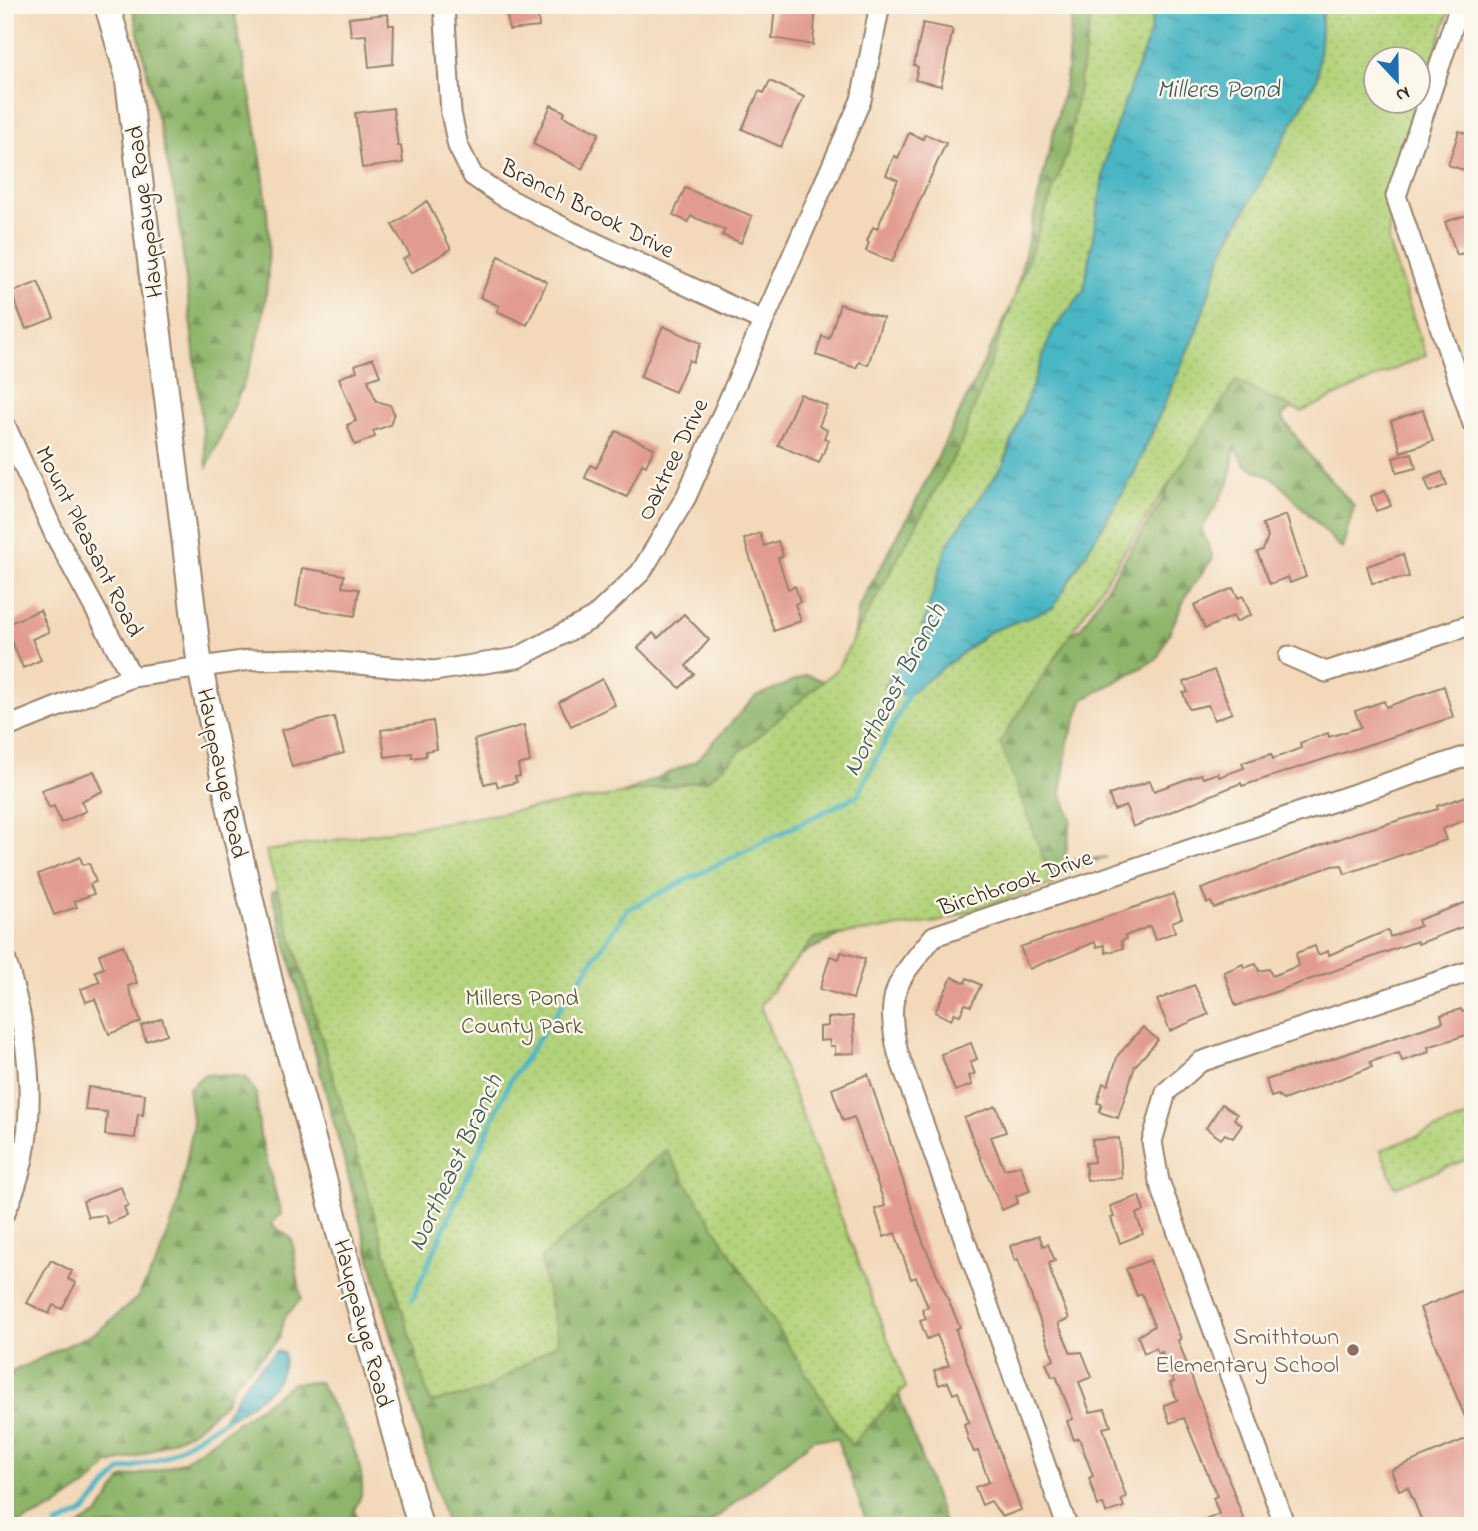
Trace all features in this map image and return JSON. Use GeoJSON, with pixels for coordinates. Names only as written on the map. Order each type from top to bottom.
{"type":"FeatureCollection","features":[{"type":"Feature","properties":{"kind":"main road","name":"Hauppauge Road"},"geometry":{"type":"LineString","coordinates":[[107,5],[127,73],[200,667],[274,998],[420,1526]]}},
{"type":"Feature","properties":{"kind":"street","name":"Branch Brook Drive"},"geometry":{"type":"LineString","coordinates":[[444,5],[457,146],[473,176],[502,195],[570,231],[763,321]]}},
{"type":"Feature","properties":{"kind":"street","name":"Oaktree Drive"},"geometry":{"type":"LineString","coordinates":[[5,729],[132,677],[250,660],[304,659],[434,671],[517,658],[593,618],[641,572],[686,497],[861,100],[880,5]]}},
{"type":"Feature","properties":{"kind":"street"},"geometry":{"type":"LineString","coordinates":[[1460,5],[1396,196],[1473,424]]}},
{"type":"Feature","properties":{"kind":"street","name":"Mount Pleasant Road"},"geometry":{"type":"LineString","coordinates":[[5,425],[55,535],[132,677]]}},
{"type":"Feature","properties":{"kind":"street"},"geometry":{"type":"LineString","coordinates":[[1289,656],[1326,672],[1473,624]]}},
{"type":"Feature","properties":{"kind":"street","name":"Birchbrook Drive"},"geometry":{"type":"LineString","coordinates":[[1067,1526],[898,1053],[891,1022],[898,980],[934,936],[1473,754]]}},
{"type":"Feature","properties":{"kind":"street"},"geometry":{"type":"LineString","coordinates":[[5,958],[23,1021],[29,1072],[29,1131],[12,1198],[5,1212]]}},
{"type":"Feature","properties":{"kind":"street"},"geometry":{"type":"LineString","coordinates":[[1285,1526],[1159,1181],[1152,1142],[1166,1092],[1200,1062],[1473,970]]}},
{"type":"Feature","properties":{"kind":"green space"},"geometry":{"type":"Polygon","coordinates":[[[132,5],[233,5],[262,163],[268,243],[262,322],[245,378],[207,467],[178,210],[132,5]]]}},
{"type":"Feature","properties":{"kind":"green space"},"geometry":{"type":"Polygon","coordinates":[[[1073,5],[1147,5],[1080,286],[853,645],[859,606],[914,506],[1014,300],[1066,80],[1073,5]]]}},
{"type":"Feature","properties":{"kind":"green space","name":"Millers Pond County Park"},"geometry":{"type":"Polygon","coordinates":[[[1093,5],[1451,5],[1432,63],[1432,46],[1362,46],[1362,116],[1415,116],[1392,185],[1388,242],[1426,355],[1301,412],[1236,381],[1000,742],[1053,884],[938,922],[814,938],[760,1005],[906,1387],[851,1445],[666,1150],[540,1259],[559,1342],[481,1392],[430,1402],[266,851],[707,780],[837,669],[961,444],[1068,150],[1093,5]]]}},
{"type":"Feature","properties":{"kind":"green space","name":"Millers Pond County Park"},"geometry":{"type":"Polygon","coordinates":[[[1334,5],[1397,46],[1362,46],[1362,116],[1374,116],[1343,372],[1281,416],[1313,460],[1354,506],[1342,549],[1276,480],[1245,465],[1235,447],[1229,483],[1202,529],[1213,558],[1187,594],[1157,659],[1084,699],[1068,742],[1061,792],[1071,819],[1065,861],[1107,857],[923,920],[865,925],[811,949],[774,972],[751,1007],[832,1204],[945,1526],[868,1526],[837,1439],[814,1439],[706,1526],[447,1526],[379,1291],[272,892],[324,868],[610,799],[696,761],[755,697],[807,675],[831,684],[1011,672],[1081,628],[1161,502],[1189,443],[1334,5]]]}},
{"type":"Feature","properties":{"kind":"green space"},"geometry":{"type":"Polygon","coordinates":[[[205,1074],[245,1077],[256,1094],[260,1135],[281,1214],[271,1224],[292,1239],[301,1299],[285,1317],[280,1336],[274,1344],[234,1384],[226,1402],[193,1431],[137,1457],[109,1464],[89,1484],[52,1509],[14,1525],[5,1526],[5,1375],[98,1331],[137,1298],[159,1258],[178,1206],[193,1126],[188,1089],[205,1074]]]}},
{"type":"Feature","properties":{"kind":"green space"},"geometry":{"type":"Polygon","coordinates":[[[1473,1115],[1473,1157],[1395,1187],[1381,1150],[1473,1115]]]}},
{"type":"Feature","properties":{"kind":"green space"},"geometry":{"type":"Polygon","coordinates":[[[320,1382],[358,1460],[362,1489],[354,1510],[361,1526],[79,1526],[98,1514],[123,1478],[184,1461],[293,1383],[320,1382]]]}},
{"type":"Feature","properties":{"kind":"water","name":"Millers Pond"},"geometry":{"type":"Polygon","coordinates":[[[1154,5],[1323,5],[1317,79],[1224,249],[1196,332],[1133,476],[1053,608],[989,632],[907,696],[883,688],[920,636],[947,545],[1003,465],[1052,332],[1084,290],[1108,148],[1150,33],[1154,5]]]}},
{"type":"Feature","properties":{"kind":"water"},"geometry":{"type":"Polygon","coordinates":[[[276,1351],[284,1353],[284,1365],[272,1386],[220,1425],[245,1383],[276,1351]]]}},
{"type":"Feature","properties":{"kind":"building"},"geometry":{"type":"Polygon","coordinates":[[[506,5],[537,5],[539,27],[509,30],[506,5]]]}},
{"type":"Feature","properties":{"kind":"building"},"geometry":{"type":"Polygon","coordinates":[[[775,5],[816,5],[813,45],[772,38],[775,5]]]}},
{"type":"Feature","properties":{"kind":"building"},"geometry":{"type":"Polygon","coordinates":[[[388,14],[389,25],[394,25],[393,64],[369,67],[366,35],[351,36],[349,18],[388,14]]]}},
{"type":"Feature","properties":{"kind":"building"},"geometry":{"type":"Polygon","coordinates":[[[923,23],[953,29],[941,86],[915,80],[918,67],[914,65],[923,23]]]}},
{"type":"Feature","properties":{"kind":"building"},"geometry":{"type":"Polygon","coordinates":[[[770,81],[804,97],[781,147],[742,129],[759,91],[764,93],[770,81]]]}},
{"type":"Feature","properties":{"kind":"building"},"geometry":{"type":"Polygon","coordinates":[[[551,105],[565,112],[563,116],[599,133],[582,169],[533,144],[551,105]]]}},
{"type":"Feature","properties":{"kind":"building"},"geometry":{"type":"Polygon","coordinates":[[[393,108],[403,163],[362,168],[355,113],[393,108]]]}},
{"type":"Feature","properties":{"kind":"building"},"geometry":{"type":"Polygon","coordinates":[[[1459,131],[1473,136],[1473,173],[1448,165],[1459,131]]]}},
{"type":"Feature","properties":{"kind":"building"},"geometry":{"type":"Polygon","coordinates":[[[909,133],[923,139],[925,134],[946,143],[892,262],[866,251],[867,241],[873,227],[877,229],[898,180],[886,175],[894,156],[898,158],[909,133]]]}},
{"type":"Feature","properties":{"kind":"building"},"geometry":{"type":"Polygon","coordinates":[[[685,188],[752,216],[741,243],[722,235],[725,230],[691,216],[688,222],[673,215],[685,188]]]}},
{"type":"Feature","properties":{"kind":"building"},"geometry":{"type":"Polygon","coordinates":[[[427,201],[451,249],[411,273],[403,259],[410,255],[392,225],[427,201]]]}},
{"type":"Feature","properties":{"kind":"building"},"geometry":{"type":"Polygon","coordinates":[[[1470,214],[1473,250],[1457,255],[1445,222],[1470,214]]]}},
{"type":"Feature","properties":{"kind":"building"},"geometry":{"type":"Polygon","coordinates":[[[499,256],[547,282],[527,325],[497,311],[499,306],[480,297],[499,256]]]}},
{"type":"Feature","properties":{"kind":"building"},"geometry":{"type":"Polygon","coordinates":[[[38,282],[54,318],[26,329],[11,293],[38,282]]]}},
{"type":"Feature","properties":{"kind":"building"},"geometry":{"type":"Polygon","coordinates":[[[840,304],[883,318],[868,365],[859,362],[856,368],[816,355],[822,336],[829,339],[840,304]]]}},
{"type":"Feature","properties":{"kind":"building"},"geometry":{"type":"Polygon","coordinates":[[[663,326],[701,343],[693,362],[689,360],[675,392],[640,377],[663,326]]]}},
{"type":"Feature","properties":{"kind":"building"},"geometry":{"type":"Polygon","coordinates":[[[373,358],[380,376],[368,380],[376,401],[390,405],[394,413],[390,425],[373,431],[375,437],[355,445],[347,425],[356,421],[339,378],[357,371],[355,365],[373,358]]]}},
{"type":"Feature","properties":{"kind":"building"},"geometry":{"type":"Polygon","coordinates":[[[800,394],[827,406],[819,426],[827,430],[824,438],[829,440],[819,463],[778,445],[800,394]]]}},
{"type":"Feature","properties":{"kind":"building"},"geometry":{"type":"Polygon","coordinates":[[[1423,410],[1433,441],[1401,452],[1391,421],[1423,410]]]}},
{"type":"Feature","properties":{"kind":"building"},"geometry":{"type":"Polygon","coordinates":[[[616,431],[654,448],[646,466],[642,464],[627,497],[585,478],[590,465],[596,468],[616,431]]]}},
{"type":"Feature","properties":{"kind":"building"},"geometry":{"type":"Polygon","coordinates":[[[1412,453],[1416,468],[1397,473],[1393,458],[1412,453]]]}},
{"type":"Feature","properties":{"kind":"building"},"geometry":{"type":"Polygon","coordinates":[[[1442,472],[1447,485],[1430,492],[1425,479],[1442,472]]]}},
{"type":"Feature","properties":{"kind":"building"},"geometry":{"type":"Polygon","coordinates":[[[1385,491],[1391,506],[1376,511],[1371,496],[1385,491]]]}},
{"type":"Feature","properties":{"kind":"building"},"geometry":{"type":"Polygon","coordinates":[[[1286,515],[1306,577],[1290,583],[1288,577],[1270,584],[1257,552],[1263,550],[1268,537],[1262,524],[1286,515]]]}},
{"type":"Feature","properties":{"kind":"building"},"geometry":{"type":"Polygon","coordinates":[[[760,533],[764,546],[778,541],[783,556],[778,558],[788,589],[795,586],[800,602],[795,604],[801,621],[774,631],[744,539],[760,533]]]}},
{"type":"Feature","properties":{"kind":"building"},"geometry":{"type":"Polygon","coordinates":[[[1403,554],[1409,577],[1372,583],[1367,566],[1403,554]]]}},
{"type":"Feature","properties":{"kind":"building"},"geometry":{"type":"Polygon","coordinates":[[[302,568],[344,575],[342,587],[359,589],[355,616],[296,606],[302,568]]]}},
{"type":"Feature","properties":{"kind":"building"},"geometry":{"type":"Polygon","coordinates":[[[1233,588],[1238,598],[1243,596],[1251,615],[1236,622],[1233,616],[1205,629],[1194,605],[1233,588]]]}},
{"type":"Feature","properties":{"kind":"building"},"geometry":{"type":"Polygon","coordinates":[[[40,610],[49,632],[32,639],[41,660],[23,668],[5,625],[40,610]]]}},
{"type":"Feature","properties":{"kind":"building"},"geometry":{"type":"Polygon","coordinates":[[[684,614],[709,640],[686,666],[694,674],[680,688],[638,648],[653,633],[658,638],[684,614]]]}},
{"type":"Feature","properties":{"kind":"building"},"geometry":{"type":"Polygon","coordinates":[[[1214,670],[1232,713],[1214,720],[1208,705],[1189,709],[1183,693],[1188,692],[1184,682],[1214,670]]]}},
{"type":"Feature","properties":{"kind":"building"},"geometry":{"type":"Polygon","coordinates":[[[602,679],[615,705],[571,726],[559,702],[602,679]]]}},
{"type":"Feature","properties":{"kind":"building"},"geometry":{"type":"Polygon","coordinates":[[[1444,686],[1453,717],[1242,786],[1241,783],[1133,827],[1126,806],[1114,810],[1109,795],[1150,781],[1154,791],[1201,774],[1203,778],[1218,773],[1219,777],[1244,768],[1242,763],[1271,754],[1273,759],[1301,748],[1300,743],[1328,733],[1329,737],[1361,727],[1355,711],[1384,701],[1386,707],[1444,686]]]}},
{"type":"Feature","properties":{"kind":"building"},"geometry":{"type":"Polygon","coordinates":[[[334,717],[344,753],[292,767],[281,730],[334,717]]]}},
{"type":"Feature","properties":{"kind":"building"},"geometry":{"type":"Polygon","coordinates":[[[433,721],[437,749],[426,751],[426,756],[412,758],[412,753],[385,757],[381,730],[433,721]]]}},
{"type":"Feature","properties":{"kind":"building"},"geometry":{"type":"Polygon","coordinates":[[[524,725],[530,762],[518,765],[520,776],[515,777],[517,782],[498,787],[496,781],[484,784],[474,740],[524,725]]]}},
{"type":"Feature","properties":{"kind":"building"},"geometry":{"type":"Polygon","coordinates":[[[94,771],[103,791],[81,801],[86,811],[61,823],[54,806],[49,808],[41,790],[94,771]]]}},
{"type":"Feature","properties":{"kind":"building"},"geometry":{"type":"Polygon","coordinates":[[[1473,794],[1473,817],[1442,829],[1446,840],[1345,874],[1342,865],[1332,866],[1214,908],[1211,902],[1207,903],[1201,889],[1355,833],[1438,809],[1437,806],[1473,794]]]}},
{"type":"Feature","properties":{"kind":"building"},"geometry":{"type":"Polygon","coordinates":[[[80,857],[83,865],[89,863],[96,882],[90,884],[94,894],[74,901],[77,907],[54,915],[38,874],[80,857]]]}},
{"type":"Feature","properties":{"kind":"building"},"geometry":{"type":"Polygon","coordinates":[[[1173,894],[1182,918],[1172,922],[1175,932],[1155,940],[1150,926],[1125,936],[1126,939],[1121,941],[1123,948],[1106,953],[1104,945],[1097,947],[1095,942],[1029,969],[1020,947],[1173,894]]]}},
{"type":"Feature","properties":{"kind":"building"},"geometry":{"type":"Polygon","coordinates":[[[1473,900],[1473,923],[1236,1006],[1224,972],[1243,964],[1244,968],[1256,964],[1259,971],[1269,969],[1272,976],[1298,966],[1296,953],[1315,946],[1318,955],[1328,951],[1329,955],[1388,930],[1390,937],[1420,926],[1418,920],[1473,900]]]}},
{"type":"Feature","properties":{"kind":"building"},"geometry":{"type":"Polygon","coordinates":[[[123,945],[137,983],[128,986],[141,1022],[109,1034],[95,999],[86,1002],[81,989],[100,982],[95,971],[104,968],[99,954],[123,945]]]}},
{"type":"Feature","properties":{"kind":"building"},"geometry":{"type":"Polygon","coordinates":[[[841,952],[865,959],[853,999],[820,989],[830,956],[839,959],[841,952]]]}},
{"type":"Feature","properties":{"kind":"building"},"geometry":{"type":"Polygon","coordinates":[[[952,977],[965,983],[967,978],[981,985],[971,1006],[965,1004],[960,1015],[954,1013],[951,1020],[935,1012],[952,977]]]}},
{"type":"Feature","properties":{"kind":"building"},"geometry":{"type":"Polygon","coordinates":[[[1194,985],[1209,1014],[1170,1031],[1157,1000],[1194,985]]]}},
{"type":"Feature","properties":{"kind":"building"},"geometry":{"type":"Polygon","coordinates":[[[1461,1009],[1462,1012],[1473,1009],[1473,1033],[1428,1047],[1429,1052],[1402,1061],[1399,1053],[1370,1062],[1372,1067],[1283,1100],[1278,1095],[1271,1097],[1266,1080],[1443,1022],[1441,1015],[1461,1009]]]}},
{"type":"Feature","properties":{"kind":"building"},"geometry":{"type":"Polygon","coordinates":[[[853,1016],[855,1053],[835,1054],[835,1046],[830,1046],[829,1040],[820,1041],[820,1027],[828,1026],[828,1018],[853,1016]]]}},
{"type":"Feature","properties":{"kind":"building"},"geometry":{"type":"Polygon","coordinates":[[[162,1018],[167,1034],[146,1041],[141,1026],[162,1018]]]}},
{"type":"Feature","properties":{"kind":"building"},"geometry":{"type":"Polygon","coordinates":[[[1143,1027],[1158,1040],[1135,1066],[1118,1118],[1099,1112],[1102,1104],[1097,1103],[1103,1083],[1108,1085],[1118,1055],[1143,1027]]]}},
{"type":"Feature","properties":{"kind":"building"},"geometry":{"type":"Polygon","coordinates":[[[971,1043],[977,1059],[970,1062],[975,1074],[969,1076],[972,1085],[955,1091],[941,1054],[971,1043]]]}},
{"type":"Feature","properties":{"kind":"building"},"geometry":{"type":"Polygon","coordinates":[[[868,1074],[923,1242],[960,1327],[956,1329],[958,1337],[1021,1510],[1002,1517],[991,1501],[982,1505],[975,1487],[989,1482],[978,1451],[974,1452],[968,1439],[964,1424],[969,1422],[958,1392],[953,1394],[948,1382],[939,1385],[934,1371],[949,1365],[937,1335],[927,1339],[920,1321],[926,1319],[922,1309],[928,1307],[916,1277],[911,1279],[895,1233],[884,1237],[875,1209],[885,1206],[883,1199],[854,1117],[843,1121],[832,1089],[868,1074]]]}},
{"type":"Feature","properties":{"kind":"building"},"geometry":{"type":"Polygon","coordinates":[[[88,1087],[145,1094],[143,1115],[138,1114],[135,1138],[105,1135],[107,1112],[85,1110],[88,1087]]]}},
{"type":"Feature","properties":{"kind":"building"},"geometry":{"type":"Polygon","coordinates":[[[1222,1104],[1237,1114],[1234,1119],[1242,1125],[1233,1138],[1225,1134],[1221,1139],[1206,1128],[1222,1104]]]}},
{"type":"Feature","properties":{"kind":"building"},"geometry":{"type":"Polygon","coordinates":[[[996,1106],[1006,1132],[991,1137],[1004,1169],[1021,1166],[1030,1191],[1016,1196],[1018,1203],[1002,1210],[964,1118],[996,1106]]]}},
{"type":"Feature","properties":{"kind":"building"},"geometry":{"type":"Polygon","coordinates":[[[1119,1138],[1122,1178],[1087,1181],[1085,1163],[1094,1162],[1092,1140],[1119,1138]]]}},
{"type":"Feature","properties":{"kind":"building"},"geometry":{"type":"Polygon","coordinates":[[[121,1187],[128,1206],[124,1207],[127,1216],[108,1224],[105,1215],[88,1217],[83,1201],[121,1187]]]}},
{"type":"Feature","properties":{"kind":"building"},"geometry":{"type":"Polygon","coordinates":[[[1139,1196],[1144,1211],[1136,1214],[1143,1234],[1120,1243],[1111,1218],[1114,1217],[1110,1206],[1139,1196]]]}},
{"type":"Feature","properties":{"kind":"building"},"geometry":{"type":"Polygon","coordinates":[[[1039,1235],[1043,1246],[1048,1244],[1055,1261],[1049,1263],[1051,1273],[1069,1319],[1058,1323],[1071,1353],[1082,1352],[1092,1377],[1079,1382],[1090,1412],[1105,1409],[1111,1426],[1103,1428],[1126,1497],[1121,1499],[1124,1507],[1106,1513],[1103,1504],[1098,1506],[1089,1478],[1093,1476],[1079,1438],[1074,1440],[1067,1421],[1073,1419],[1056,1376],[1052,1377],[1046,1363],[1054,1360],[1018,1259],[1015,1261],[1010,1246],[1039,1235]]]}},
{"type":"Feature","properties":{"kind":"building"},"geometry":{"type":"Polygon","coordinates":[[[51,1260],[72,1271],[68,1279],[76,1283],[62,1309],[53,1305],[49,1314],[27,1303],[51,1260]]]}},
{"type":"Feature","properties":{"kind":"building"},"geometry":{"type":"Polygon","coordinates":[[[1150,1260],[1181,1339],[1178,1340],[1246,1526],[1192,1526],[1219,1514],[1213,1498],[1217,1496],[1184,1418],[1170,1423],[1164,1405],[1177,1400],[1170,1383],[1174,1382],[1162,1352],[1158,1354],[1156,1348],[1144,1353],[1138,1336],[1154,1326],[1142,1294],[1137,1296],[1126,1269],[1150,1260]]]}},
{"type":"Feature","properties":{"kind":"building"},"geometry":{"type":"Polygon","coordinates":[[[1473,1286],[1473,1434],[1472,1434],[1420,1308],[1473,1286]]]}},
{"type":"Feature","properties":{"kind":"building"},"geometry":{"type":"Polygon","coordinates":[[[1473,1436],[1473,1526],[1424,1526],[1408,1487],[1399,1490],[1391,1470],[1473,1436]]]}},
{"type":"Feature","properties":{"kind":"waterway","name":"Northeast Branch"},"geometry":{"type":"LineString","coordinates":[[412,1300],[510,1081],[628,909],[858,795],[909,693]]}},
{"type":"Feature","properties":{"kind":"waterway"},"geometry":{"type":"LineString","coordinates":[[56,1526],[84,1512],[120,1471],[165,1457],[224,1420]]}},
{"type":"Feature","properties":{"kind":"place","name":"Smithtown Elementary School"},"geometry":{"type":"Point","coordinates":[1353,1350]}}]}
